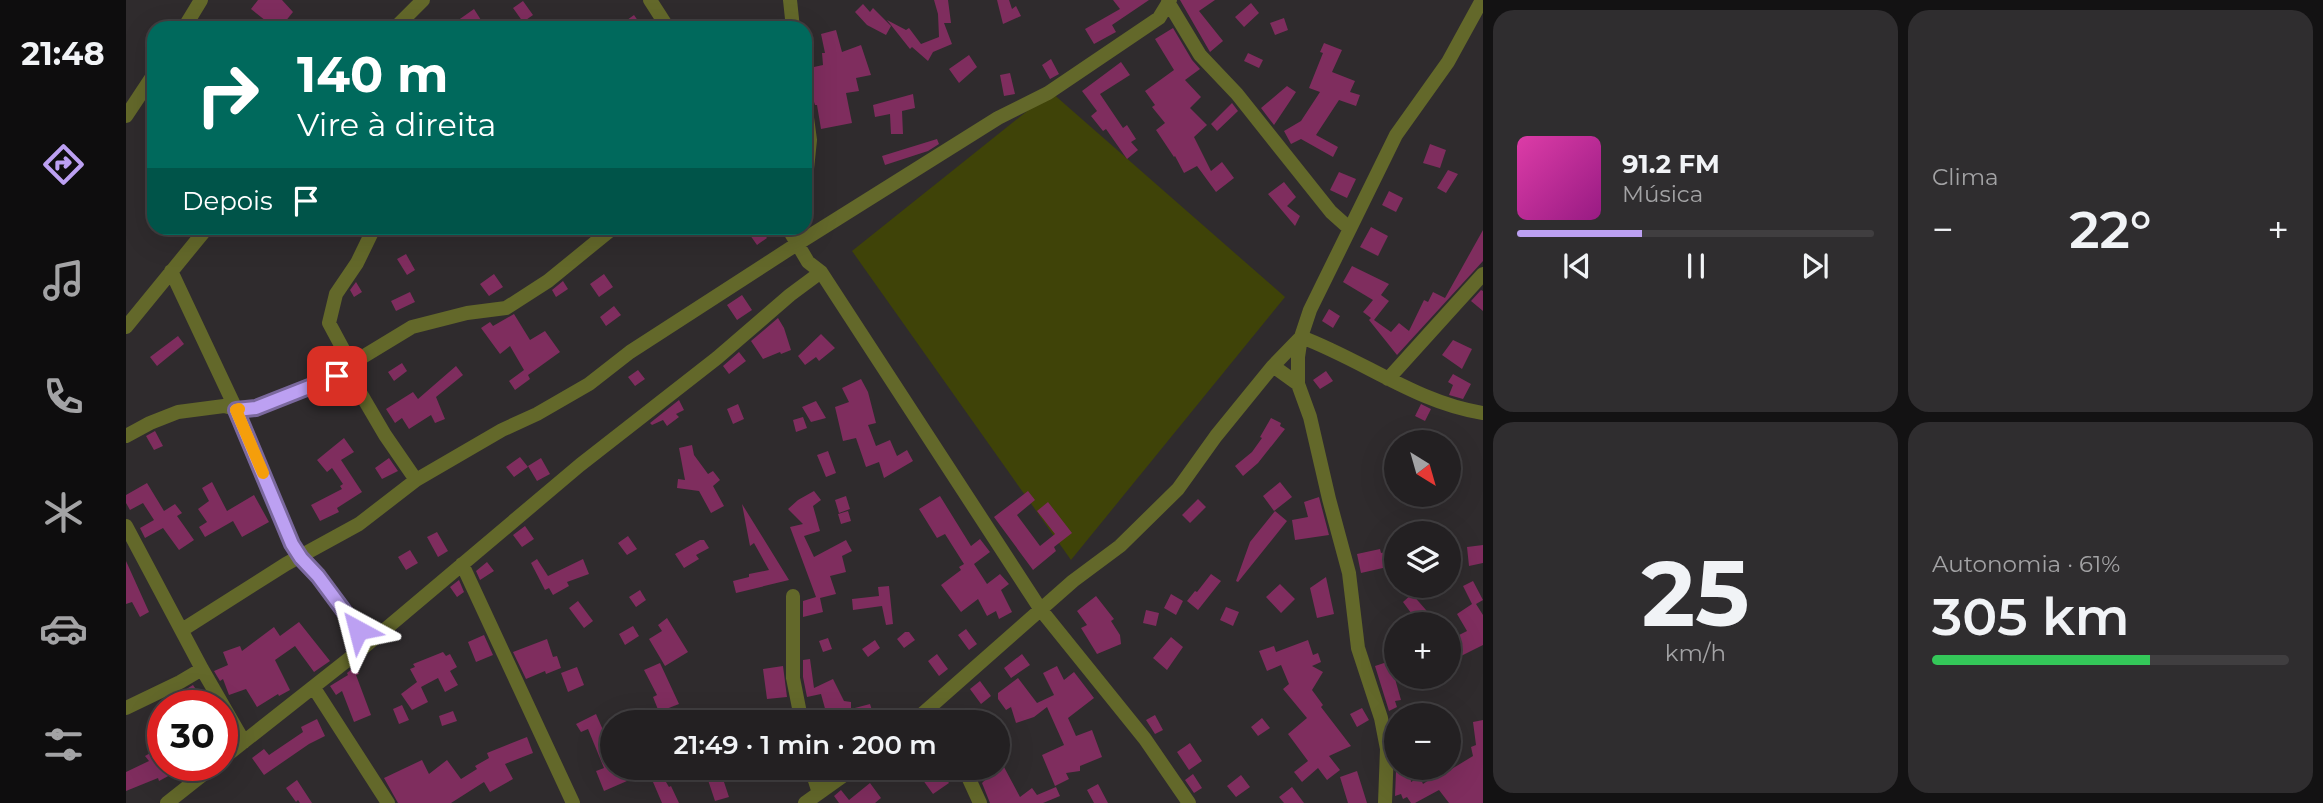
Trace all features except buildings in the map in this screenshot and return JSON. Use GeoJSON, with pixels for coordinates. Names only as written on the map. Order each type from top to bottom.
{"type":"FeatureCollection","features":[{"type":"Feature","properties":{"kind":"street"},"geometry":{"type":"LineString","coordinates":[[188,21],[201,0]]}},
{"type":"Feature","properties":{"kind":"street"},"geometry":{"type":"LineString","coordinates":[[402,21],[423,0]]}},
{"type":"Feature","properties":{"kind":"street"},"geometry":{"type":"LineString","coordinates":[[650,0],[664,21]]}},
{"type":"Feature","properties":{"kind":"street"},"geometry":{"type":"LineString","coordinates":[[790,0],[792,21]]}},
{"type":"Feature","properties":{"kind":"street"},"geometry":{"type":"LineString","coordinates":[[1385,803],[1385,738],[1358,648],[1349,573],[1310,417],[1298,384],[1298,358],[1301,337],[1310,310],[1396,135],[1448,62],[1482,0]]}},
{"type":"Feature","properties":{"kind":"street"},"geometry":{"type":"LineString","coordinates":[[1169,1],[1200,55],[1237,94],[1331,212],[1350,229]]}},
{"type":"Feature","properties":{"kind":"street"},"geometry":{"type":"LineString","coordinates":[[812,235],[998,118],[1048,93],[1160,18],[1169,1]]}},
{"type":"Feature","properties":{"kind":"street"},"geometry":{"type":"LineString","coordinates":[[126,116],[147,84]]}},
{"type":"Feature","properties":{"kind":"street"},"geometry":{"type":"LineString","coordinates":[[126,327],[200,235]]}},
{"type":"Feature","properties":{"kind":"street"},"geometry":{"type":"LineString","coordinates":[[370,235],[335,294],[329,323],[351,363],[351,377],[385,435],[416,480]]}},
{"type":"Feature","properties":{"kind":"street"},"geometry":{"type":"LineString","coordinates":[[126,436],[178,412],[224,406],[236,410],[256,408],[337,376],[351,363],[412,327],[467,313],[506,308],[548,281],[604,235]]}},
{"type":"Feature","properties":{"kind":"street"},"geometry":{"type":"LineString","coordinates":[[792,235],[808,262],[821,272],[1041,610],[1145,739],[1189,803]]}},
{"type":"Feature","properties":{"kind":"street"},"geometry":{"type":"LineString","coordinates":[[182,630],[286,564],[359,524],[416,480],[589,384],[630,352],[811,235]]}},
{"type":"Feature","properties":{"kind":"street"},"geometry":{"type":"LineString","coordinates":[[171,271],[236,410],[292,544],[369,643]]}},
{"type":"Feature","properties":{"kind":"street"},"geometry":{"type":"LineString","coordinates":[[238,747],[314,688],[580,465],[717,358],[821,272]]}},
{"type":"Feature","properties":{"kind":"street"},"geometry":{"type":"LineString","coordinates":[[1388,379],[1483,274]]}},
{"type":"Feature","properties":{"kind":"street"},"geometry":{"type":"LineString","coordinates":[[927,710],[984,657],[1073,581],[1119,546],[1178,488],[1273,366],[1301,337]]}},
{"type":"Feature","properties":{"kind":"street"},"geometry":{"type":"LineString","coordinates":[[1301,337],[1367,366],[1388,379],[1464,410],[1483,413]]}},
{"type":"Feature","properties":{"kind":"street"},"geometry":{"type":"LineString","coordinates":[[1273,366],[1298,384]]}},
{"type":"Feature","properties":{"kind":"street"},"geometry":{"type":"LineString","coordinates":[[126,526],[244,742]]}},
{"type":"Feature","properties":{"kind":"street"},"geometry":{"type":"LineString","coordinates":[[462,564],[573,803]]}},
{"type":"Feature","properties":{"kind":"street"},"geometry":{"type":"LineString","coordinates":[[793,596],[793,678],[799,710]]}},
{"type":"Feature","properties":{"kind":"street"},"geometry":{"type":"LineString","coordinates":[[126,708],[202,669]]}},
{"type":"Feature","properties":{"kind":"street"},"geometry":{"type":"LineString","coordinates":[[314,688],[388,803]]}},
{"type":"Feature","properties":{"kind":"street"},"geometry":{"type":"LineString","coordinates":[[815,780],[819,793]]}},
{"type":"Feature","properties":{"kind":"street"},"geometry":{"type":"LineString","coordinates":[[805,803],[837,780]]}},
{"type":"Feature","properties":{"kind":"street"},"geometry":{"type":"LineString","coordinates":[[969,780],[980,803]]}},
{"type":"Feature","properties":{"kind":"street"},"geometry":{"type":"LineString","coordinates":[[167,803],[195,781]]}},
{"type":"Feature","properties":{"kind":"green space"},"geometry":{"type":"Polygon","coordinates":[[[1051,92],[1285,297],[1071,560],[852,251],[1051,92]]]}},
{"type":"Feature","properties":{"kind":"slow traffic"},"geometry":{"type":"LineString","coordinates":[[239,409],[236,410],[263,473]]}},
{"type":"Feature","properties":{"kind":"route"},"geometry":{"type":"LineString","coordinates":[[337,376],[256,408],[236,410],[292,544],[358,630]]}}]}
